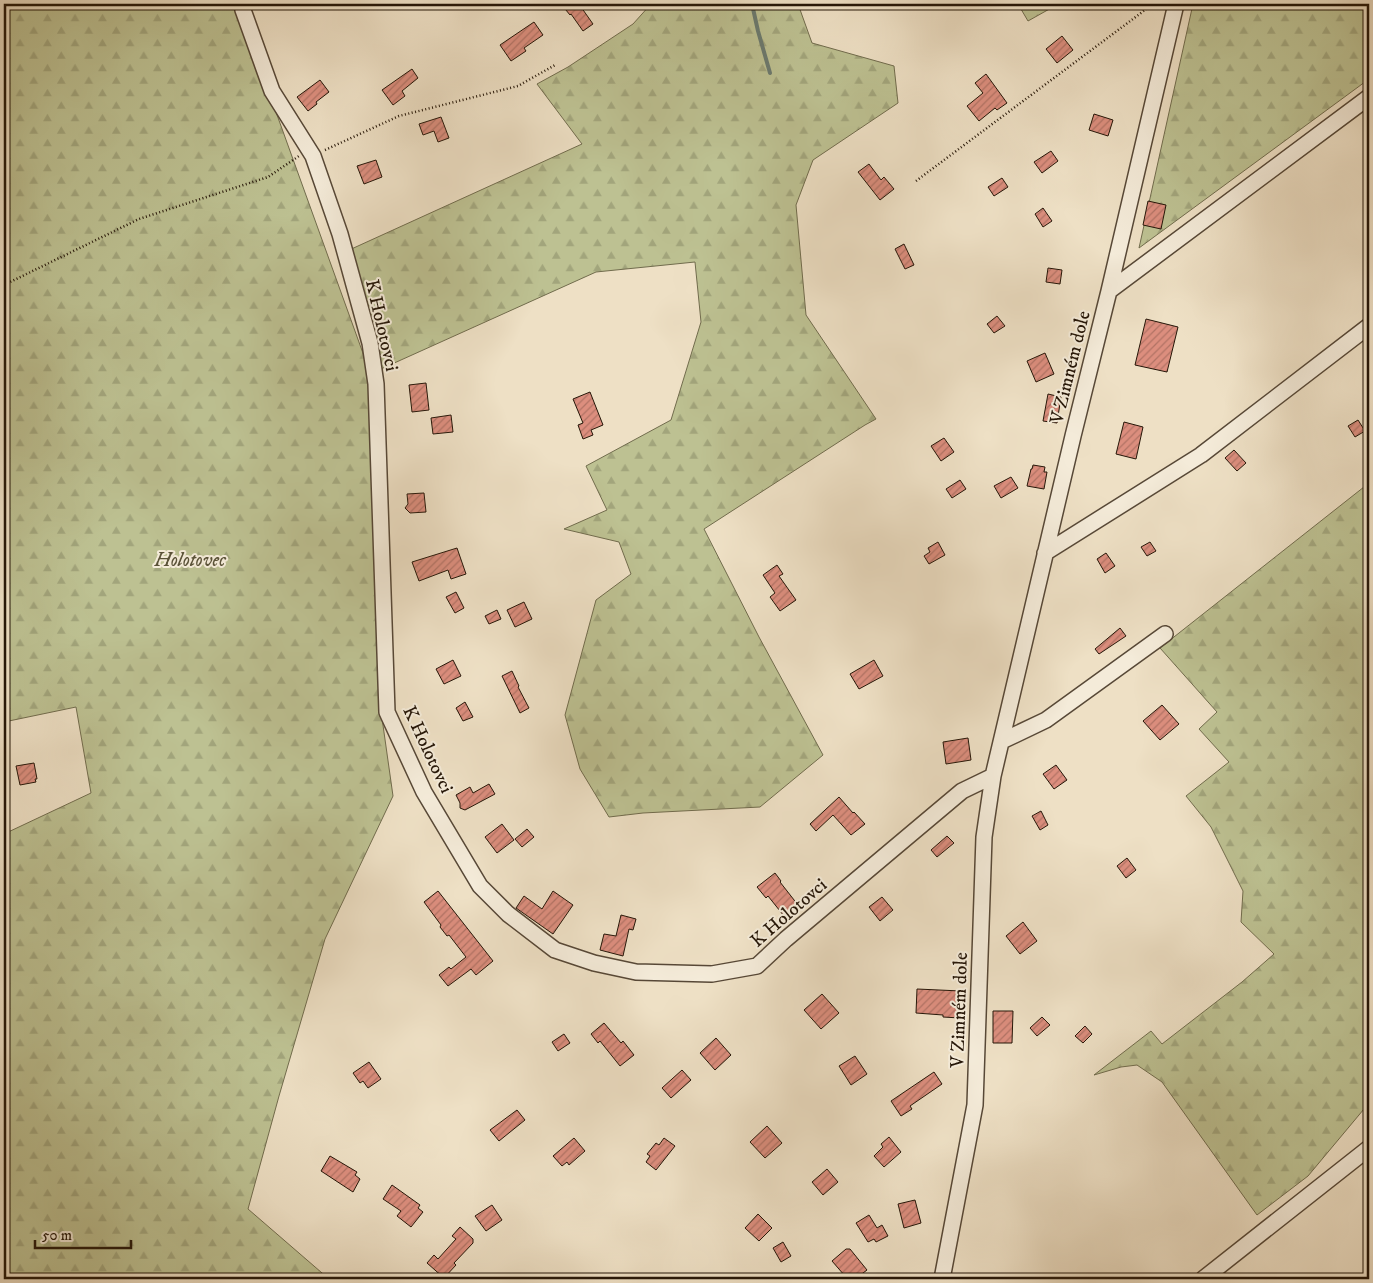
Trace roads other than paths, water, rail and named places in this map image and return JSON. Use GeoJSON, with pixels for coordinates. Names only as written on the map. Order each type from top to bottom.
{"type":"FeatureCollection","features":[{"type":"Feature","properties":{"kind":"street","name":"K Holotovci"},"geometry":{"type":"LineString","coordinates":[[242,4],[272,91],[311,153],[340,234],[370,343],[376,384],[387,712],[424,792],[480,886],[508,914],[555,950],[594,963],[636,972],[712,974],[757,966],[786,939],[962,791],[993,776]]}},
{"type":"Feature","properties":{"kind":"street","name":"V Zimném dole"},"geometry":{"type":"LineString","coordinates":[[942,1279],[975,1105],[984,837],[993,776],[1176,4]]}},
{"type":"Feature","properties":{"kind":"street"},"geometry":{"type":"LineString","coordinates":[[1109,292],[1369,97]]}},
{"type":"Feature","properties":{"kind":"street"},"geometry":{"type":"LineString","coordinates":[[1045,553],[1201,455],[1369,326]]}},
{"type":"Feature","properties":{"kind":"street"},"geometry":{"type":"LineString","coordinates":[[1002,741],[1046,720],[1165,634]]}},
{"type":"Feature","properties":{"kind":"street"},"geometry":{"type":"LineString","coordinates":[[1203,1279],[1369,1148]]}},
{"type":"Feature","properties":{"kind":"waterway"},"geometry":{"type":"LineString","coordinates":[[752,4],[770,73]]}},
{"type":"Feature","properties":{"kind":"park label","name":"Holotovec"},"geometry":{"type":"Point","coordinates":[190,559]}}]}
